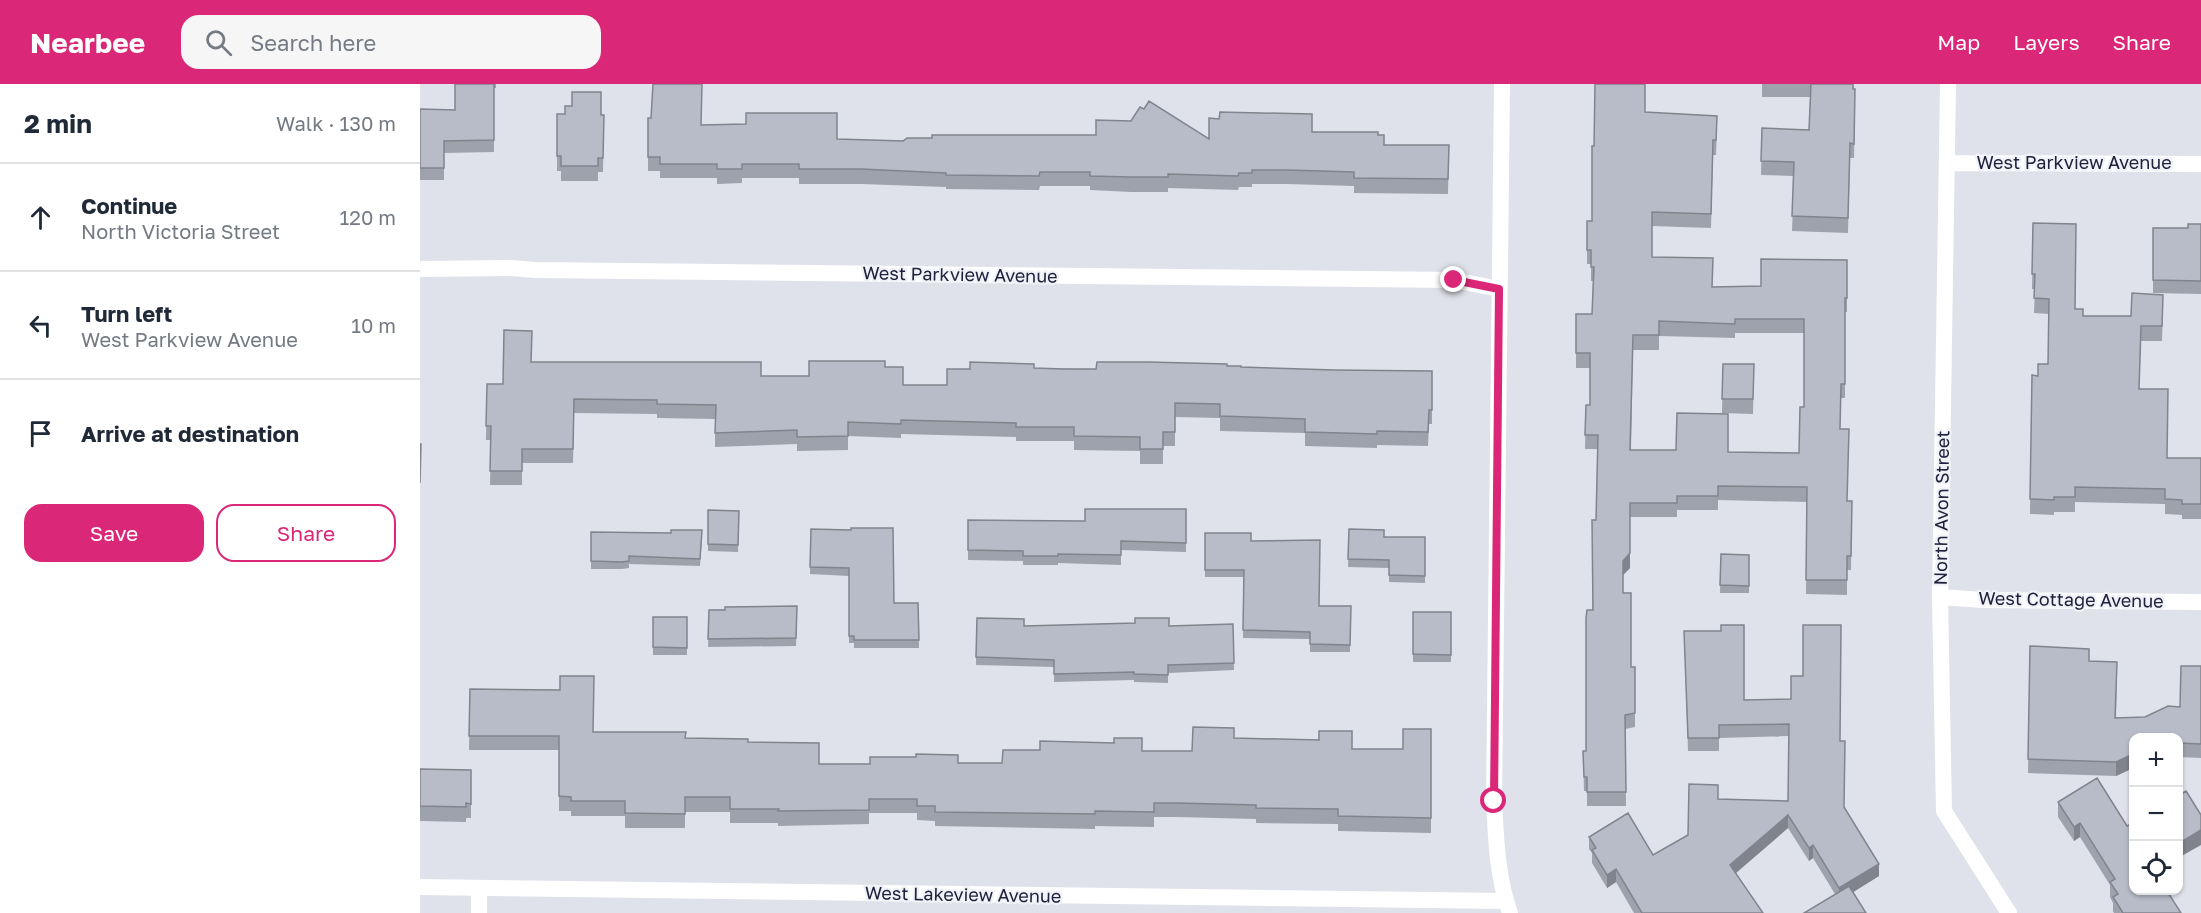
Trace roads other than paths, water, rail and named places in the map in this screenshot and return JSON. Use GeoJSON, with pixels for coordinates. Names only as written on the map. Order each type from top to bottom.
{"type":"FeatureCollection","features":[{"type":"Feature","properties":{"kind":"street"},"geometry":{"type":"LineString","coordinates":[[1502,84],[1494,801],[1496,848],[1508,907]]}},
{"type":"Feature","properties":{"kind":"street","name":"North Avon Street"},"geometry":{"type":"LineString","coordinates":[[1948,84],[1940,597],[1944,811],[2009,913]]}},
{"type":"Feature","properties":{"kind":"street","name":"West Parkview Avenue"},"geometry":{"type":"LineString","coordinates":[[1947,163],[2201,164]]}},
{"type":"Feature","properties":{"kind":"street","name":"West Parkview Avenue"},"geometry":{"type":"LineString","coordinates":[[420,268],[1454,280],[1499,289]]}},
{"type":"Feature","properties":{"kind":"street","name":"West Cottage Avenue"},"geometry":{"type":"LineString","coordinates":[[1940,597],[1983,600],[2201,602]]}},
{"type":"Feature","properties":{"kind":"street","name":"West Lakeview Avenue"},"geometry":{"type":"LineString","coordinates":[[420,887],[1508,907]]}},
{"type":"Feature","properties":{"kind":"street"},"geometry":{"type":"LineString","coordinates":[[479,888],[479,913]]}}]}
